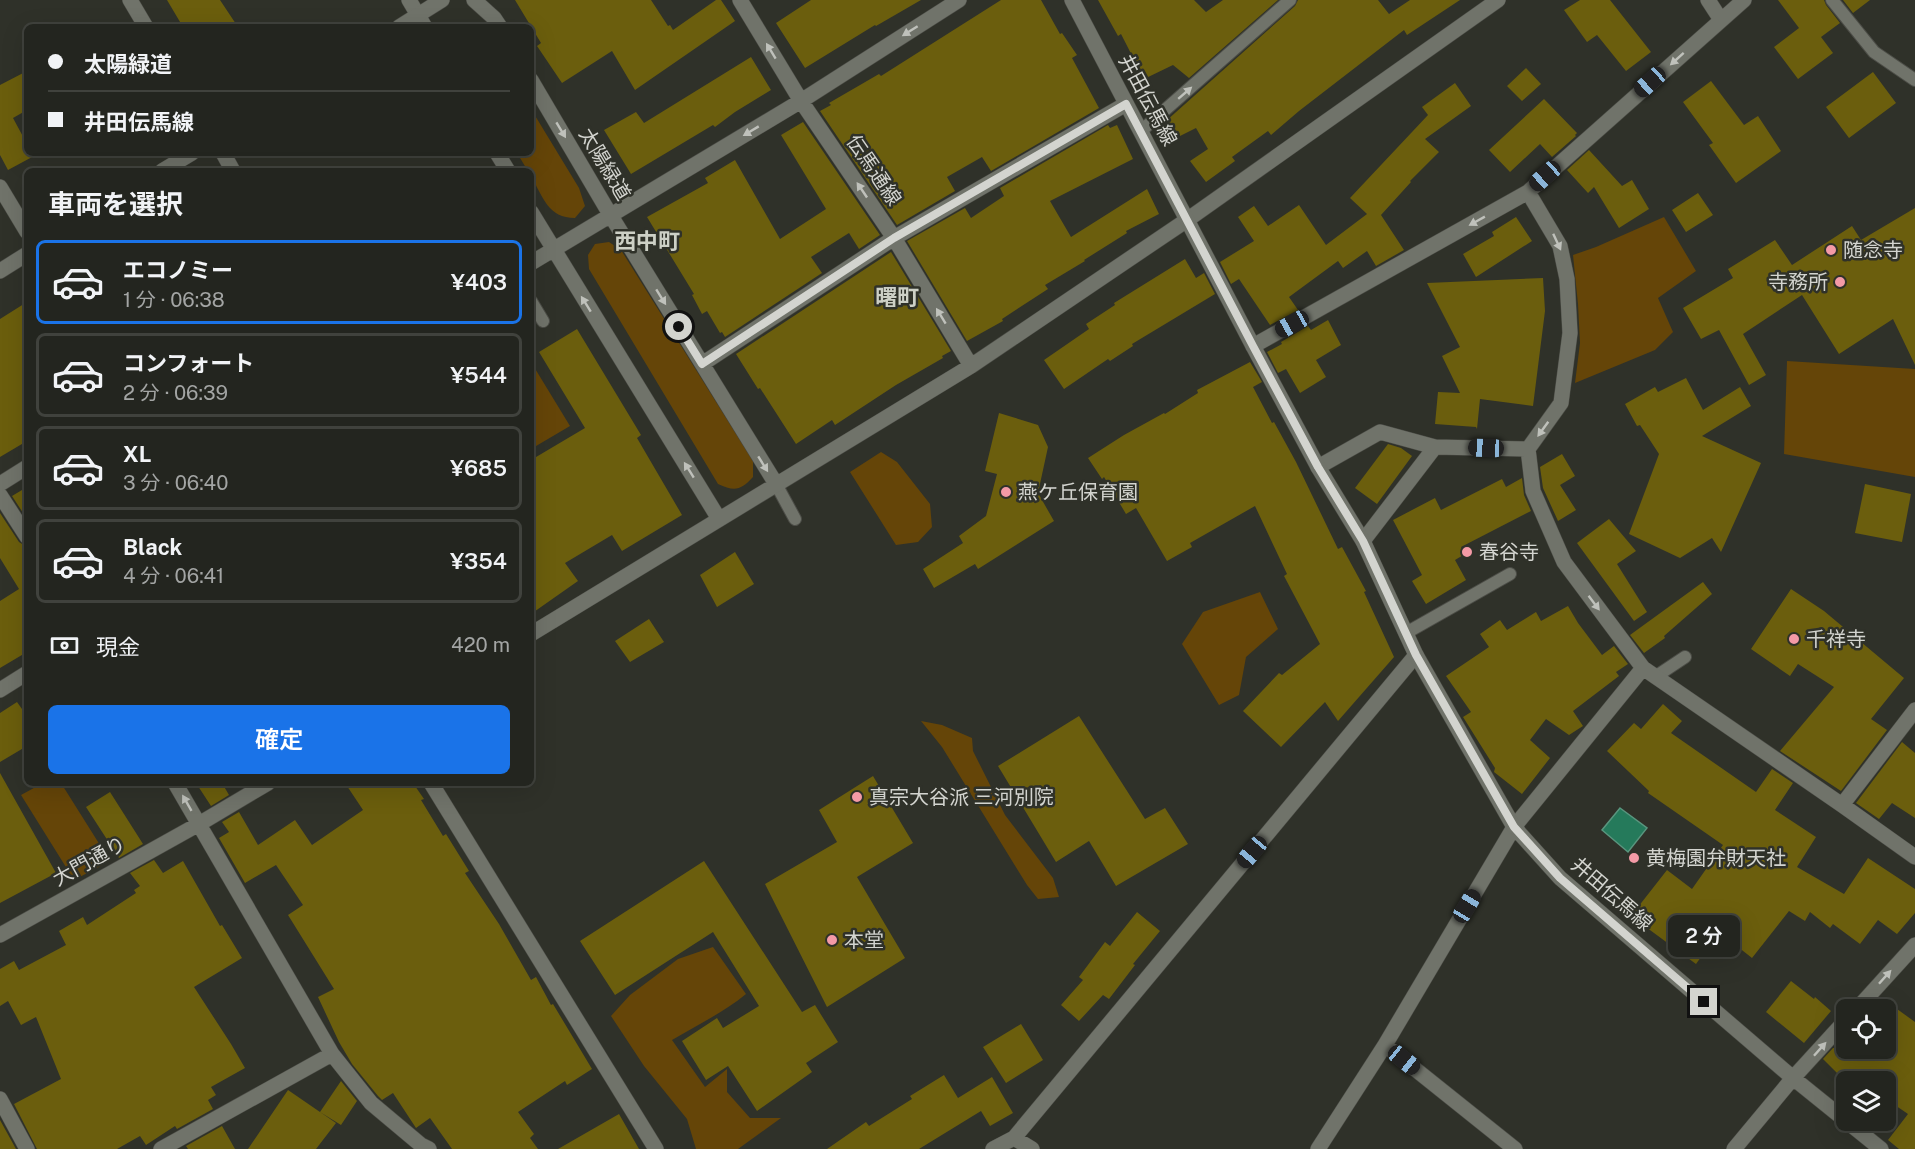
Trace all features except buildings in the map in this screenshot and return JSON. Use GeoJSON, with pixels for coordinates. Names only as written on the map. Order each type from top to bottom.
{"type":"FeatureCollection","features":[{"type":"Feature","properties":{"kind":"street"},"geometry":{"type":"LineString","coordinates":[[130,0],[144,24]]}},
{"type":"Feature","properties":{"kind":"street"},"geometry":{"type":"LineString","coordinates":[[409,0],[422,21],[442,0]]}},
{"type":"Feature","properties":{"kind":"street"},"geometry":{"type":"LineString","coordinates":[[474,0],[498,24]]}},
{"type":"Feature","properties":{"kind":"street","name":"伝馬通線"},"geometry":{"type":"LineString","coordinates":[[740,0],[801,101],[894,238],[971,366]]}},
{"type":"Feature","properties":{"kind":"street"},"geometry":{"type":"LineString","coordinates":[[534,261],[801,101],[959,0]]}},
{"type":"Feature","properties":{"kind":"street","name":"井田伝馬線"},"geometry":{"type":"LineString","coordinates":[[1072,0],[1318,467],[1363,541],[1416,655],[1514,827],[1560,878],[1793,1078],[1881,1149]]}},
{"type":"Feature","properties":{"kind":"street"},"geometry":{"type":"LineString","coordinates":[[534,632],[971,366],[1187,220],[1498,0]]}},
{"type":"Feature","properties":{"kind":"street"},"geometry":{"type":"LineString","coordinates":[[1708,0],[1721,20]]}},
{"type":"Feature","properties":{"kind":"street"},"geometry":{"type":"LineString","coordinates":[[1253,346],[1528,192],[1744,0]]}},
{"type":"Feature","properties":{"kind":"street","name":"太陽緑道"},"geometry":{"type":"LineString","coordinates":[[534,85],[611,216],[776,484]]}},
{"type":"Feature","properties":{"kind":"street"},"geometry":{"type":"LineString","coordinates":[[702,364],[894,238],[1126,104]]}},
{"type":"Feature","properties":{"kind":"street"},"geometry":{"type":"LineString","coordinates":[[167,168],[187,156]]}},
{"type":"Feature","properties":{"kind":"street"},"geometry":{"type":"LineString","coordinates":[[0,187],[24,227]]}},
{"type":"Feature","properties":{"kind":"street"},"geometry":{"type":"LineString","coordinates":[[1528,192],[1560,246],[1567,279],[1570,333],[1561,403],[1528,449],[1533,491],[1564,562],[1649,672],[1915,857]]}},
{"type":"Feature","properties":{"kind":"street"},"geometry":{"type":"LineString","coordinates":[[534,217],[719,519]]}},
{"type":"Feature","properties":{"kind":"street"},"geometry":{"type":"LineString","coordinates":[[0,271],[24,256]]}},
{"type":"Feature","properties":{"kind":"street"},"geometry":{"type":"LineString","coordinates":[[1318,467],[1380,432],[1435,447],[1528,449]]}},
{"type":"Feature","properties":{"kind":"street"},"geometry":{"type":"LineString","coordinates":[[1363,541],[1435,447]]}},
{"type":"Feature","properties":{"kind":"street"},"geometry":{"type":"LineString","coordinates":[[0,484],[24,469]]}},
{"type":"Feature","properties":{"kind":"street"},"geometry":{"type":"LineString","coordinates":[[0,495],[24,532]]}},
{"type":"Feature","properties":{"kind":"street"},"geometry":{"type":"LineString","coordinates":[[993,1149],[1014,1138],[1416,655]]}},
{"type":"Feature","properties":{"kind":"street"},"geometry":{"type":"LineString","coordinates":[[1318,1149],[1385,1045],[1514,827],[1649,672]]}},
{"type":"Feature","properties":{"kind":"street"},"geometry":{"type":"LineString","coordinates":[[0,690],[24,676]]}},
{"type":"Feature","properties":{"kind":"street"},"geometry":{"type":"LineString","coordinates":[[1842,805],[1915,710]]}},
{"type":"Feature","properties":{"kind":"street"},"geometry":{"type":"LineString","coordinates":[[177,786],[332,1054],[371,1103],[421,1145],[429,1149]]}},
{"type":"Feature","properties":{"kind":"street","name":"大門通り"},"geometry":{"type":"LineString","coordinates":[[0,935],[263,786]]}},
{"type":"Feature","properties":{"kind":"street"},"geometry":{"type":"LineString","coordinates":[[433,786],[656,1149]]}},
{"type":"Feature","properties":{"kind":"street"},"geometry":{"type":"LineString","coordinates":[[1866,999],[1915,945]]}},
{"type":"Feature","properties":{"kind":"street"},"geometry":{"type":"LineString","coordinates":[[1734,1149],[1836,1031]]}},
{"type":"Feature","properties":{"kind":"street"},"geometry":{"type":"LineString","coordinates":[[1385,1045],[1515,1149]]}},
{"type":"Feature","properties":{"kind":"street"},"geometry":{"type":"LineString","coordinates":[[161,1149],[332,1054]]}},
{"type":"Feature","properties":{"kind":"street"},"geometry":{"type":"LineString","coordinates":[[0,1099],[27,1149]]}},
{"type":"Feature","properties":{"kind":"street"},"geometry":{"type":"LineString","coordinates":[[1014,1138],[1032,1149]]}},
{"type":"Feature","properties":{"kind":"lane"},"geometry":{"type":"LineString","coordinates":[[1141,131],[1290,0]]}},
{"type":"Feature","properties":{"kind":"lane"},"geometry":{"type":"LineString","coordinates":[[1832,0],[1874,52],[1915,80]]}},
{"type":"Feature","properties":{"kind":"lane"},"geometry":{"type":"LineString","coordinates":[[534,307],[543,321]]}},
{"type":"Feature","properties":{"kind":"lane"},"geometry":{"type":"LineString","coordinates":[[776,484],[795,519]]}},
{"type":"Feature","properties":{"kind":"lane"},"geometry":{"type":"LineString","coordinates":[[1406,633],[1510,574]]}},
{"type":"Feature","properties":{"kind":"lane"},"geometry":{"type":"LineString","coordinates":[[1649,672],[1685,657]]}},
{"type":"Feature","properties":{"kind":"shaded area"},"geometry":{"type":"Polygon","coordinates":[[[534,114],[579,188],[585,206],[575,218],[558,214],[547,205],[534,182],[534,168],[526,168],[519,156],[534,156],[534,114]]]}},
{"type":"Feature","properties":{"kind":"shaded area"},"geometry":{"type":"Polygon","coordinates":[[[1664,217],[1696,271],[1658,298],[1673,332],[1655,350],[1575,383],[1580,343],[1573,255],[1664,217]]]}},
{"type":"Feature","properties":{"kind":"shaded area"},"geometry":{"type":"Polygon","coordinates":[[[609,242],[621,250],[753,461],[753,477],[745,485],[733,489],[718,484],[589,269],[588,255],[595,244],[609,242]]]}},
{"type":"Feature","properties":{"kind":"shaded area"},"geometry":{"type":"Polygon","coordinates":[[[1787,361],[1915,369],[1915,477],[1784,454],[1787,361]]]}},
{"type":"Feature","properties":{"kind":"shaded area"},"geometry":{"type":"Polygon","coordinates":[[[534,367],[570,426],[534,447],[534,367]]]}},
{"type":"Feature","properties":{"kind":"shaded area"},"geometry":{"type":"Polygon","coordinates":[[[881,452],[897,462],[930,504],[932,527],[918,542],[896,545],[850,472],[881,452]]]}},
{"type":"Feature","properties":{"kind":"shaded area"},"geometry":{"type":"Polygon","coordinates":[[[1260,592],[1278,629],[1246,657],[1239,695],[1219,705],[1182,644],[1203,612],[1260,592]]]}},
{"type":"Feature","properties":{"kind":"shaded area"},"geometry":{"type":"Polygon","coordinates":[[[921,721],[942,725],[972,738],[973,751],[1005,815],[1053,878],[1059,897],[1038,899],[1027,885],[942,747],[921,721]]]}},
{"type":"Feature","properties":{"kind":"shaded area"},"geometry":{"type":"Polygon","coordinates":[[[38,786],[63,786],[110,861],[74,880],[21,795],[38,786]]]}},
{"type":"Feature","properties":{"kind":"shaded area"},"geometry":{"type":"Polygon","coordinates":[[[1620,808],[1647,828],[1628,852],[1602,830],[1620,808]]]}},
{"type":"Feature","properties":{"kind":"shaded area"},"geometry":{"type":"Polygon","coordinates":[[[713,947],[746,994],[719,1013],[672,1040],[705,1087],[727,1069],[727,1092],[750,1118],[781,1118],[738,1149],[696,1149],[687,1119],[644,1066],[611,1016],[630,995],[678,959],[713,947]]]}},
{"type":"Feature","properties":{"kind":"place","name":"随念寺"},"geometry":{"type":"Point","coordinates":[1831,250]}},
{"type":"Feature","properties":{"kind":"place","name":"寺務所"},"geometry":{"type":"Point","coordinates":[1840,282]}},
{"type":"Feature","properties":{"kind":"place","name":"燕ケ丘保育園"},"geometry":{"type":"Point","coordinates":[1006,492]}},
{"type":"Feature","properties":{"kind":"place","name":"春谷寺"},"geometry":{"type":"Point","coordinates":[1467,552]}},
{"type":"Feature","properties":{"kind":"place","name":"千祥寺"},"geometry":{"type":"Point","coordinates":[1794,639]}},
{"type":"Feature","properties":{"kind":"place","name":"真宗大谷派 三河別院"},"geometry":{"type":"Point","coordinates":[857,797]}},
{"type":"Feature","properties":{"kind":"place","name":"黄梅園弁財天社"},"geometry":{"type":"Point","coordinates":[1634,858]}},
{"type":"Feature","properties":{"kind":"place","name":"本堂"},"geometry":{"type":"Point","coordinates":[832,940]}},
{"type":"Feature","properties":{"kind":"district","name":"西中町"},"geometry":{"type":"Point","coordinates":[647,241]}},
{"type":"Feature","properties":{"kind":"district","name":"曙町"},"geometry":{"type":"Point","coordinates":[897,297]}},
{"type":"Feature","properties":{"kind":"route"},"geometry":{"type":"LineString","coordinates":[[679,327],[702,364],[894,238],[1126,104],[1318,467],[1363,541],[1416,655],[1514,827],[1560,878],[1704,1002]]}}]}
